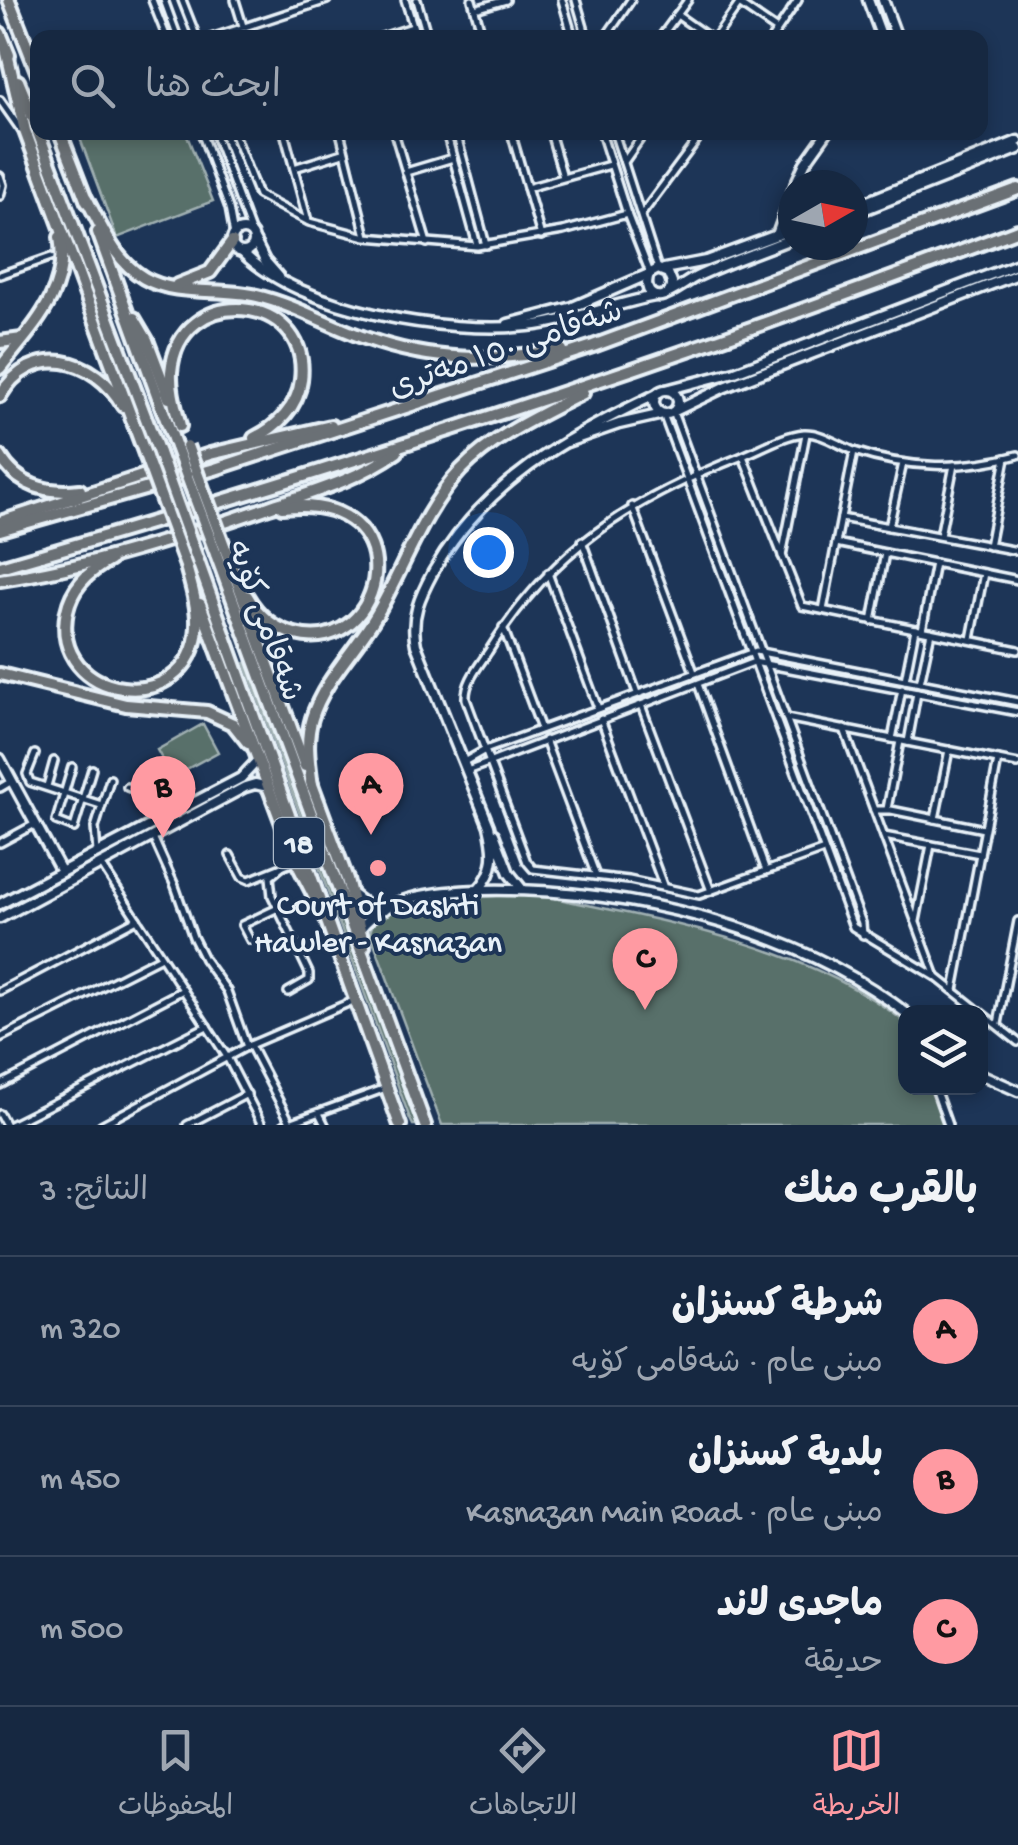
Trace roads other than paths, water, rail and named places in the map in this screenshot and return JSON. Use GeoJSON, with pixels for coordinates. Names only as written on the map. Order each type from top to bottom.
{"type":"FeatureCollection","features":[{"type":"Feature","properties":{"kind":"highway"},"geometry":{"type":"LineString","coordinates":[[9,0],[30,54]]}},
{"type":"Feature","properties":{"kind":"highway"},"geometry":{"type":"LineString","coordinates":[[0,33],[30,122]]}},
{"type":"Feature","properties":{"kind":"highway"},"geometry":{"type":"LineString","coordinates":[[1,363],[48,306],[59,282],[63,257],[36,140]]}},
{"type":"Feature","properties":{"kind":"highway","name":"شەقامی کۆیە"},"geometry":{"type":"LineString","coordinates":[[36,140],[158,452],[400,1125]]}},
{"type":"Feature","properties":{"kind":"highway","name":"شەقامی کۆیە"},"geometry":{"type":"LineString","coordinates":[[63,140],[221,552],[425,1125]]}},
{"type":"Feature","properties":{"kind":"highway","name":"شەقامی ١٥٠ مەتری"},"geometry":{"type":"LineString","coordinates":[[0,530],[215,469],[593,346],[1018,189]]}},
{"type":"Feature","properties":{"kind":"highway"},"geometry":{"type":"LineString","coordinates":[[86,198],[118,256],[146,279],[169,288],[263,297],[364,338],[452,358],[496,360],[593,346]]}},
{"type":"Feature","properties":{"kind":"highway"},"geometry":{"type":"LineString","coordinates":[[56,217],[258,759],[290,863],[324,911]]}},
{"type":"Feature","properties":{"kind":"highway","name":"شەقامی ١٥٠ مەتری"},"geometry":{"type":"LineString","coordinates":[[0,567],[227,502],[607,380],[855,293],[1018,230]]}},
{"type":"Feature","properties":{"kind":"highway"},"geometry":{"type":"LineString","coordinates":[[169,288],[210,272],[233,238]]}},
{"type":"Feature","properties":{"kind":"highway"},"geometry":{"type":"LineString","coordinates":[[124,303],[147,340],[180,426]]}},
{"type":"Feature","properties":{"kind":"highway"},"geometry":{"type":"LineString","coordinates":[[182,447],[171,381],[173,362],[184,335],[201,319],[222,310],[248,309],[280,324],[297,347],[302,374],[295,401],[275,425],[228,449]]}},
{"type":"Feature","properties":{"kind":"highway"},"geometry":{"type":"LineString","coordinates":[[0,342],[22,339]]}},
{"type":"Feature","properties":{"kind":"highway"},"geometry":{"type":"LineString","coordinates":[[0,396],[18,375],[34,366],[53,362],[75,364],[107,383],[138,435]]}},
{"type":"Feature","properties":{"kind":"highway"},"geometry":{"type":"LineString","coordinates":[[312,786],[308,736],[317,705],[377,614],[406,551],[459,472],[512,430],[607,380]]}},
{"type":"Feature","properties":{"kind":"highway"},"geometry":{"type":"LineString","coordinates":[[0,522],[228,449],[395,411]]}},
{"type":"Feature","properties":{"kind":"highway"},"geometry":{"type":"LineString","coordinates":[[0,580],[132,550],[261,510],[372,469],[406,445]]}},
{"type":"Feature","properties":{"kind":"highway"},"geometry":{"type":"LineString","coordinates":[[0,456],[17,477],[38,488],[68,491],[106,486]]}},
{"type":"Feature","properties":{"kind":"highway"},"geometry":{"type":"LineString","coordinates":[[221,552],[250,602],[284,631],[318,636],[342,628],[355,618],[369,600],[376,579],[374,553],[350,518],[313,505],[261,510]]}},
{"type":"Feature","properties":{"kind":"highway"},"geometry":{"type":"LineString","coordinates":[[132,550],[88,575],[67,610],[66,632],[73,655],[87,673],[107,686],[127,690],[148,688],[167,680],[182,665],[193,646],[198,624],[186,566]]}},
{"type":"Feature","properties":{"kind":"highway"},"geometry":{"type":"LineString","coordinates":[[231,566],[352,893],[366,964]]}},
{"type":"Feature","properties":{"kind":"highway"},"geometry":{"type":"LineString","coordinates":[[0,674],[126,705],[214,714],[238,729],[258,759]]}},
{"type":"Feature","properties":{"kind":"street"},"geometry":{"type":"LineString","coordinates":[[152,0],[164,30]]}},
{"type":"Feature","properties":{"kind":"street"},"geometry":{"type":"LineString","coordinates":[[164,0],[175,30]]}},
{"type":"Feature","properties":{"kind":"street"},"geometry":{"type":"LineString","coordinates":[[182,0],[194,30]]}},
{"type":"Feature","properties":{"kind":"street"},"geometry":{"type":"LineString","coordinates":[[235,0],[243,27]]}},
{"type":"Feature","properties":{"kind":"street"},"geometry":{"type":"LineString","coordinates":[[289,0],[292,11]]}},
{"type":"Feature","properties":{"kind":"street"},"geometry":{"type":"LineString","coordinates":[[234,30],[328,0]]}},
{"type":"Feature","properties":{"kind":"street"},"geometry":{"type":"LineString","coordinates":[[405,0],[414,30]]}},
{"type":"Feature","properties":{"kind":"street"},"geometry":{"type":"LineString","coordinates":[[417,0],[426,30]]}},
{"type":"Feature","properties":{"kind":"street"},"geometry":{"type":"LineString","coordinates":[[472,0],[482,30]]}},
{"type":"Feature","properties":{"kind":"street"},"geometry":{"type":"LineString","coordinates":[[475,9],[506,0]]}},
{"type":"Feature","properties":{"kind":"street"},"geometry":{"type":"LineString","coordinates":[[562,0],[571,30]]}},
{"type":"Feature","properties":{"kind":"street"},"geometry":{"type":"LineString","coordinates":[[576,0],[585,30]]}},
{"type":"Feature","properties":{"kind":"street"},"geometry":{"type":"LineString","coordinates":[[611,30],[632,0]]}},
{"type":"Feature","properties":{"kind":"street"},"geometry":{"type":"LineString","coordinates":[[666,30],[688,0]]}},
{"type":"Feature","properties":{"kind":"street"},"geometry":{"type":"LineString","coordinates":[[718,30],[741,2],[777,30],[798,0]]}},
{"type":"Feature","properties":{"kind":"street"},"geometry":{"type":"LineString","coordinates":[[868,0],[879,30]]}},
{"type":"Feature","properties":{"kind":"street"},"geometry":{"type":"LineString","coordinates":[[882,0],[893,30]]}},
{"type":"Feature","properties":{"kind":"street"},"geometry":{"type":"LineString","coordinates":[[677,15],[700,30]]}},
{"type":"Feature","properties":{"kind":"street"},"geometry":{"type":"LineString","coordinates":[[404,30],[413,27]]}},
{"type":"Feature","properties":{"kind":"street"},"geometry":{"type":"LineString","coordinates":[[0,100],[30,130]]}},
{"type":"Feature","properties":{"kind":"street"},"geometry":{"type":"LineString","coordinates":[[205,140],[229,208],[237,250],[268,273],[334,302],[403,320],[456,326],[543,324],[664,295],[778,244]]}},
{"type":"Feature","properties":{"kind":"street"},"geometry":{"type":"LineString","coordinates":[[217,140],[253,238],[270,267],[287,282]]}},
{"type":"Feature","properties":{"kind":"street"},"geometry":{"type":"LineString","coordinates":[[236,140],[258,196],[308,222],[366,236],[477,246],[541,236],[626,214]]}},
{"type":"Feature","properties":{"kind":"street"},"geometry":{"type":"LineString","coordinates":[[286,140],[308,222]]}},
{"type":"Feature","properties":{"kind":"street"},"geometry":{"type":"LineString","coordinates":[[342,140],[366,236]]}},
{"type":"Feature","properties":{"kind":"street"},"geometry":{"type":"LineString","coordinates":[[396,140],[427,243]]}},
{"type":"Feature","properties":{"kind":"street"},"geometry":{"type":"LineString","coordinates":[[448,140],[477,246]]}},
{"type":"Feature","properties":{"kind":"street"},"geometry":{"type":"LineString","coordinates":[[458,140],[486,245]]}},
{"type":"Feature","properties":{"kind":"street"},"geometry":{"type":"LineString","coordinates":[[514,140],[541,236]]}},
{"type":"Feature","properties":{"kind":"street"},"geometry":{"type":"LineString","coordinates":[[552,140],[563,177]]}},
{"type":"Feature","properties":{"kind":"street"},"geometry":{"type":"LineString","coordinates":[[603,140],[626,214],[654,272]]}},
{"type":"Feature","properties":{"kind":"street"},"geometry":{"type":"LineString","coordinates":[[617,140],[642,215],[654,272],[646,287],[655,296]]}},
{"type":"Feature","properties":{"kind":"street"},"geometry":{"type":"LineString","coordinates":[[624,162],[640,140]]}},
{"type":"Feature","properties":{"kind":"street"},"geometry":{"type":"LineString","coordinates":[[642,215],[697,140]]}},
{"type":"Feature","properties":{"kind":"street"},"geometry":{"type":"LineString","coordinates":[[804,170],[822,140]]}},
{"type":"Feature","properties":{"kind":"street"},"geometry":{"type":"LineString","coordinates":[[868,204],[1018,145]]}},
{"type":"Feature","properties":{"kind":"street"},"geometry":{"type":"LineString","coordinates":[[294,168],[345,152]]}},
{"type":"Feature","properties":{"kind":"street"},"geometry":{"type":"LineString","coordinates":[[406,172],[454,158]]}},
{"type":"Feature","properties":{"kind":"street"},"geometry":{"type":"LineString","coordinates":[[527,188],[610,165]]}},
{"type":"Feature","properties":{"kind":"street"},"geometry":{"type":"LineString","coordinates":[[0,176],[0,196]]}},
{"type":"Feature","properties":{"kind":"street"},"geometry":{"type":"LineString","coordinates":[[233,238],[242,230],[253,238]]}},
{"type":"Feature","properties":{"kind":"street"},"geometry":{"type":"LineString","coordinates":[[499,326],[573,307],[654,272],[706,262],[778,235]]}},
{"type":"Feature","properties":{"kind":"street"},"geometry":{"type":"LineString","coordinates":[[243,253],[252,248],[253,238]]}},
{"type":"Feature","properties":{"kind":"street"},"geometry":{"type":"LineString","coordinates":[[0,276],[51,257]]}},
{"type":"Feature","properties":{"kind":"street"},"geometry":{"type":"LineString","coordinates":[[522,889],[510,873],[489,826],[416,645],[413,626],[416,607],[444,555],[477,511],[519,472],[582,430],[662,392],[735,372],[1018,264]]}},
{"type":"Feature","properties":{"kind":"street"},"geometry":{"type":"LineString","coordinates":[[654,272],[670,276],[670,290]]}},
{"type":"Feature","properties":{"kind":"street"},"geometry":{"type":"LineString","coordinates":[[563,444],[620,424],[668,413],[1018,274]]}},
{"type":"Feature","properties":{"kind":"street"},"geometry":{"type":"LineString","coordinates":[[662,392],[677,398],[668,413],[686,478],[853,927],[936,977],[1018,1042]]}},
{"type":"Feature","properties":{"kind":"street"},"geometry":{"type":"LineString","coordinates":[[662,392],[654,404],[668,413],[696,474],[862,923],[863,935]]}},
{"type":"Feature","properties":{"kind":"street"},"geometry":{"type":"LineString","coordinates":[[782,558],[806,433]]}},
{"type":"Feature","properties":{"kind":"street"},"geometry":{"type":"LineString","coordinates":[[824,850],[696,895],[535,869],[529,866],[466,700],[466,690],[503,626],[548,573],[582,541],[632,506],[686,478],[806,433],[854,451],[903,463],[954,465],[1018,455]]}},
{"type":"Feature","properties":{"kind":"street"},"geometry":{"type":"LineString","coordinates":[[823,611],[854,451]]}},
{"type":"Feature","properties":{"kind":"street"},"geometry":{"type":"LineString","coordinates":[[743,456],[800,604],[1018,650]]}},
{"type":"Feature","properties":{"kind":"street"},"geometry":{"type":"LineString","coordinates":[[990,546],[1006,458]]}},
{"type":"Feature","properties":{"kind":"street"},"geometry":{"type":"LineString","coordinates":[[890,527],[903,463]]}},
{"type":"Feature","properties":{"kind":"street"},"geometry":{"type":"LineString","coordinates":[[940,537],[954,465]]}},
{"type":"Feature","properties":{"kind":"street"},"geometry":{"type":"LineString","coordinates":[[632,506],[694,673]]}},
{"type":"Feature","properties":{"kind":"street"},"geometry":{"type":"LineString","coordinates":[[841,518],[1018,552]]}},
{"type":"Feature","properties":{"kind":"street"},"geometry":{"type":"LineString","coordinates":[[582,541],[638,694]]}},
{"type":"Feature","properties":{"kind":"street"},"geometry":{"type":"LineString","coordinates":[[836,543],[1018,580]]}},
{"type":"Feature","properties":{"kind":"street"},"geometry":{"type":"LineString","coordinates":[[872,621],[885,553]]}},
{"type":"Feature","properties":{"kind":"street"},"geometry":{"type":"LineString","coordinates":[[905,680],[934,563]]}},
{"type":"Feature","properties":{"kind":"street"},"geometry":{"type":"LineString","coordinates":[[548,573],[598,708]]}},
{"type":"Feature","properties":{"kind":"street"},"geometry":{"type":"LineString","coordinates":[[970,640],[984,573]]}},
{"type":"Feature","properties":{"kind":"street"},"geometry":{"type":"LineString","coordinates":[[503,626],[542,729]]}},
{"type":"Feature","properties":{"kind":"street"},"geometry":{"type":"LineString","coordinates":[[920,682],[930,632]]}},
{"type":"Feature","properties":{"kind":"street"},"geometry":{"type":"LineString","coordinates":[[466,766],[485,750],[750,652],[1018,702]]}},
{"type":"Feature","properties":{"kind":"street"},"geometry":{"type":"LineString","coordinates":[[466,766],[489,761],[754,662],[1018,712]]}},
{"type":"Feature","properties":{"kind":"street"},"geometry":{"type":"LineString","coordinates":[[698,684],[766,871]]}},
{"type":"Feature","properties":{"kind":"street"},"geometry":{"type":"LineString","coordinates":[[892,739],[902,689]]}},
{"type":"Feature","properties":{"kind":"street"},"geometry":{"type":"LineString","coordinates":[[887,809],[918,692]]}},
{"type":"Feature","properties":{"kind":"street"},"geometry":{"type":"LineString","coordinates":[[642,704],[712,892]]}},
{"type":"Feature","properties":{"kind":"street"},"geometry":{"type":"LineString","coordinates":[[786,718],[1018,764]]}},
{"type":"Feature","properties":{"kind":"street"},"geometry":{"type":"LineString","coordinates":[[601,719],[663,887]]}},
{"type":"Feature","properties":{"kind":"street"},"geometry":{"type":"LineString","coordinates":[[844,730],[936,977]]}},
{"type":"Feature","properties":{"kind":"street"},"geometry":{"type":"LineString","coordinates":[[546,740],[596,876]]}},
{"type":"Feature","properties":{"kind":"street"},"geometry":{"type":"LineString","coordinates":[[935,819],[949,750]]}},
{"type":"Feature","properties":{"kind":"street"},"geometry":{"type":"LineString","coordinates":[[35,754],[27,779],[101,805]]}},
{"type":"Feature","properties":{"kind":"street"},"geometry":{"type":"LineString","coordinates":[[0,759],[61,872]]}},
{"type":"Feature","properties":{"kind":"street"},"geometry":{"type":"LineString","coordinates":[[0,904],[240,778],[258,759]]}},
{"type":"Feature","properties":{"kind":"street"},"geometry":{"type":"LineString","coordinates":[[954,990],[998,760]]}},
{"type":"Feature","properties":{"kind":"street"},"geometry":{"type":"LineString","coordinates":[[47,786],[54,761]]}},
{"type":"Feature","properties":{"kind":"street"},"geometry":{"type":"LineString","coordinates":[[72,767],[57,824],[74,828],[92,769]]}},
{"type":"Feature","properties":{"kind":"street"},"geometry":{"type":"LineString","coordinates":[[96,852],[94,836],[110,779]]}},
{"type":"Feature","properties":{"kind":"street"},"geometry":{"type":"LineString","coordinates":[[0,788],[12,781]]}},
{"type":"Feature","properties":{"kind":"street"},"geometry":{"type":"LineString","coordinates":[[0,918],[250,785],[268,787]]}},
{"type":"Feature","properties":{"kind":"street"},"geometry":{"type":"LineString","coordinates":[[127,787],[148,796],[162,817]]}},
{"type":"Feature","properties":{"kind":"street"},"geometry":{"type":"LineString","coordinates":[[874,810],[887,809],[984,829]]}},
{"type":"Feature","properties":{"kind":"street"},"geometry":{"type":"LineString","coordinates":[[0,844],[35,824]]}},
{"type":"Feature","properties":{"kind":"street"},"geometry":{"type":"LineString","coordinates":[[478,890],[490,874],[494,855],[489,826]]}},
{"type":"Feature","properties":{"kind":"street"},"geometry":{"type":"LineString","coordinates":[[152,836],[192,936],[228,991],[249,1046],[287,1124],[386,1088]]}},
{"type":"Feature","properties":{"kind":"street"},"geometry":{"type":"LineString","coordinates":[[884,836],[980,854]]}},
{"type":"Feature","properties":{"kind":"street"},"geometry":{"type":"LineString","coordinates":[[916,923],[931,845]]}},
{"type":"Feature","properties":{"kind":"street"},"geometry":{"type":"LineString","coordinates":[[230,855],[246,880],[290,863]]}},
{"type":"Feature","properties":{"kind":"street"},"geometry":{"type":"LineString","coordinates":[[288,992],[309,980],[310,973],[272,896],[270,877],[290,863]]}},
{"type":"Feature","properties":{"kind":"street"},"geometry":{"type":"LineString","coordinates":[[101,864],[227,1057],[262,1125]]}},
{"type":"Feature","properties":{"kind":"street"},"geometry":{"type":"LineString","coordinates":[[490,874],[510,873]]}},
{"type":"Feature","properties":{"kind":"street"},"geometry":{"type":"LineString","coordinates":[[501,889],[510,873]]}},
{"type":"Feature","properties":{"kind":"street"},"geometry":{"type":"LineString","coordinates":[[490,874],[501,889]]}},
{"type":"Feature","properties":{"kind":"street"},"geometry":{"type":"LineString","coordinates":[[361,928],[384,909],[434,894],[522,889],[624,900],[717,923],[833,966],[898,1008]]}},
{"type":"Feature","properties":{"kind":"street"},"geometry":{"type":"LineString","coordinates":[[352,893],[366,905],[384,909]]}},
{"type":"Feature","properties":{"kind":"street"},"geometry":{"type":"LineString","coordinates":[[250,940],[243,930],[245,921],[278,908]]}},
{"type":"Feature","properties":{"kind":"street"},"geometry":{"type":"LineString","coordinates":[[0,991],[137,920]]}},
{"type":"Feature","properties":{"kind":"street"},"geometry":{"type":"LineString","coordinates":[[998,1024],[1018,921]]}},
{"type":"Feature","properties":{"kind":"street"},"geometry":{"type":"LineString","coordinates":[[0,1038],[161,957]]}},
{"type":"Feature","properties":{"kind":"street"},"geometry":{"type":"LineString","coordinates":[[0,1085],[183,990]]}},
{"type":"Feature","properties":{"kind":"street"},"geometry":{"type":"LineString","coordinates":[[101,1125],[249,1046],[356,1000]]}},
{"type":"Feature","properties":{"kind":"street"},"geometry":{"type":"LineString","coordinates":[[0,1114],[8,1125],[206,1026]]}},
{"type":"Feature","properties":{"kind":"street"},"geometry":{"type":"LineString","coordinates":[[988,1078],[1018,1092]]}},
{"type":"Feature","properties":{"kind":"street"},"geometry":{"type":"LineString","coordinates":[[187,1125],[247,1094]]}},
{"type":"Feature","properties":{"kind":"street"},"geometry":{"type":"LineString","coordinates":[[937,1095],[948,1125]]}},
{"type":"Feature","properties":{"kind":"street"},"geometry":{"type":"LineString","coordinates":[[320,1112],[325,1125]]}},
{"type":"Feature","properties":{"kind":"place","name":"شرطة كسنزان"},"geometry":{"type":"Point","coordinates":[371,835]}},
{"type":"Feature","properties":{"kind":"place","name":"بلدية كسنزان"},"geometry":{"type":"Point","coordinates":[163,838]}},
{"type":"Feature","properties":{"kind":"place","name":"Court of Dashti Hawler - Kasnazan"},"geometry":{"type":"Point","coordinates":[378,868]}},
{"type":"Feature","properties":{"kind":"place","name":"ماجدی لاند"},"geometry":{"type":"Point","coordinates":[645,1010]}}]}
